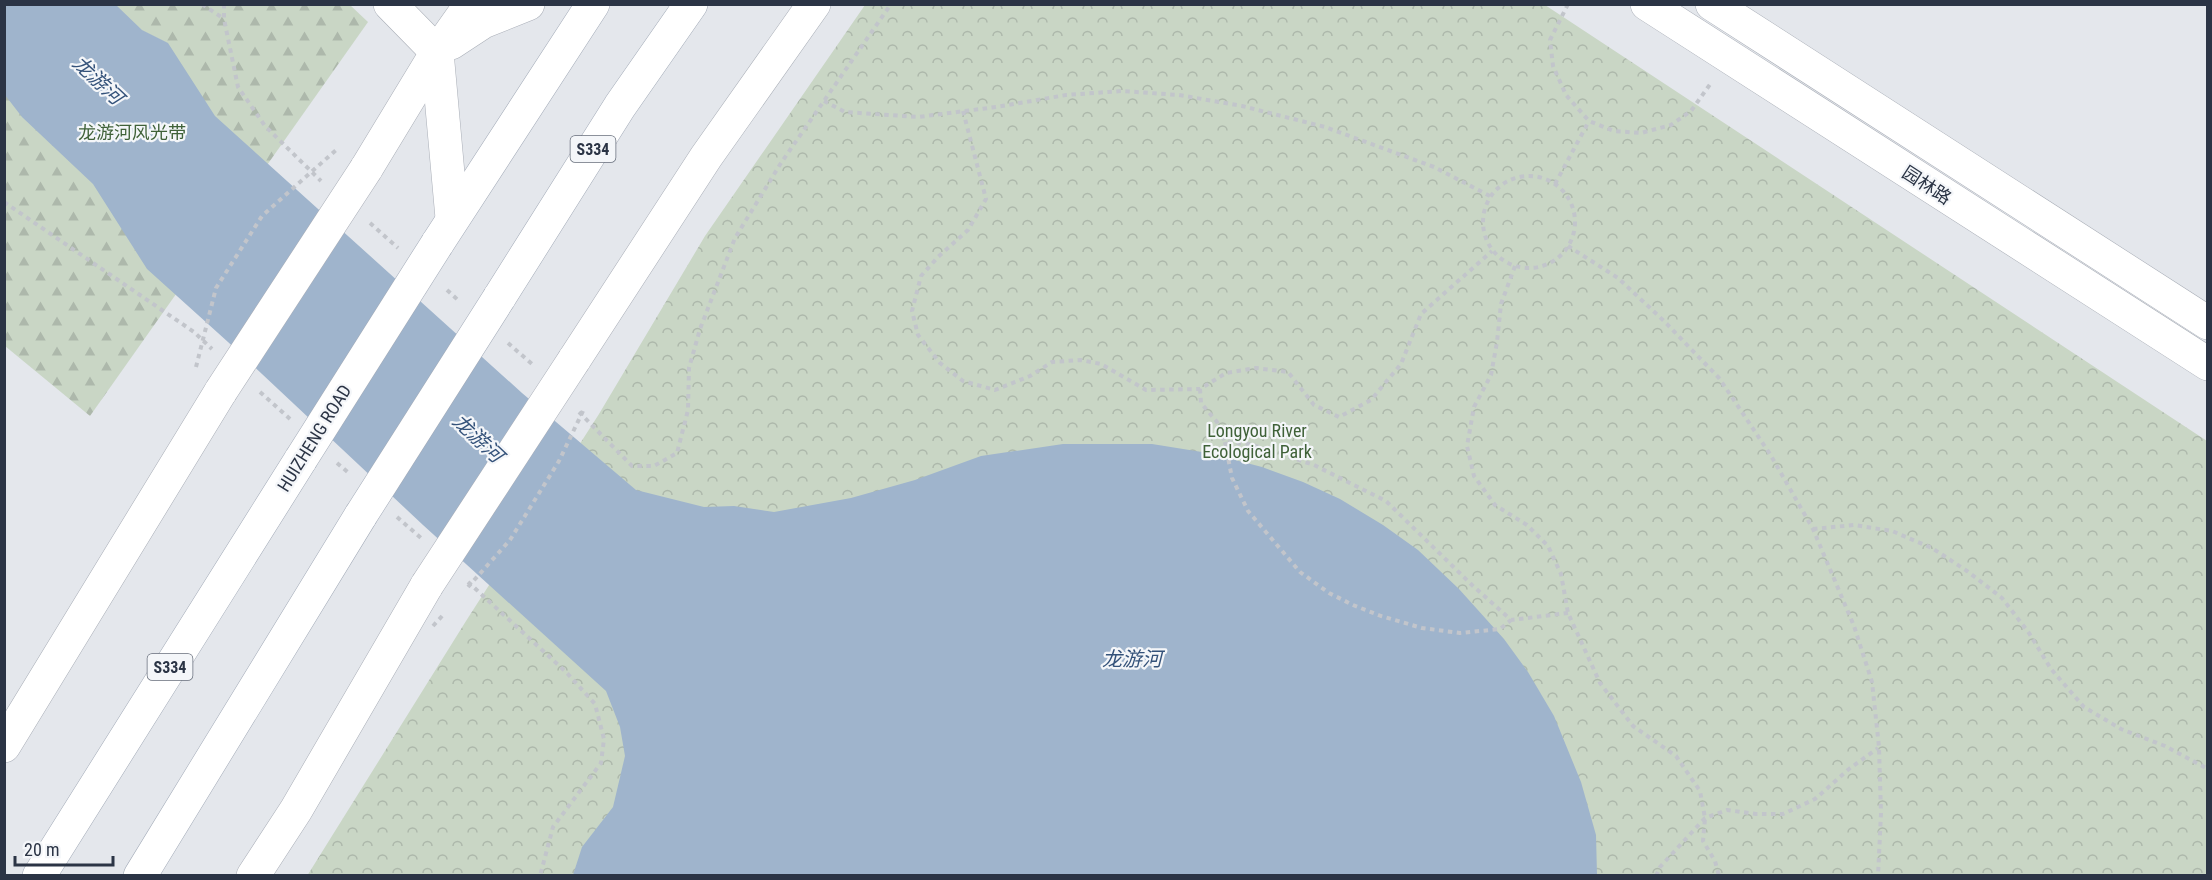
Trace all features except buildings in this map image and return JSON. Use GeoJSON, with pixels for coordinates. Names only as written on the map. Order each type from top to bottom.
{"type":"FeatureCollection","features":[{"type":"Feature","properties":{"kind":"main road"},"geometry":{"type":"LineString","coordinates":[[390,4],[437,52],[445,231]]}},
{"type":"Feature","properties":{"kind":"main road"},"geometry":{"type":"LineString","coordinates":[[4,746],[221,391],[366,169],[437,52],[471,4]]}},
{"type":"Feature","properties":{"kind":"main road"},"geometry":{"type":"LineString","coordinates":[[437,52],[483,22],[528,4]]}},
{"type":"Feature","properties":{"kind":"main road","name":"HUIZHENG ROAD"},"geometry":{"type":"LineString","coordinates":[[39,876],[300,459],[593,4]]}},
{"type":"Feature","properties":{"kind":"main road"},"geometry":{"type":"LineString","coordinates":[[253,876],[306,792],[438,597],[574,360],[706,157],[814,4]]}},
{"type":"Feature","properties":{"kind":"main road","name":"园林路"},"geometry":{"type":"LineString","coordinates":[[1647,4],[2208,364]]}},
{"type":"Feature","properties":{"kind":"main road","name":"园林路"},"geometry":{"type":"LineString","coordinates":[[1712,4],[2208,323]]}},
{"type":"Feature","properties":{"kind":"main road","name":"S334"},"geometry":{"type":"LineString","coordinates":[[140,876],[361,515],[620,106],[690,7]]}},
{"type":"Feature","properties":{"kind":"path"},"geometry":{"type":"LineString","coordinates":[[202,4],[224,19]]}},
{"type":"Feature","properties":{"kind":"path"},"geometry":{"type":"LineString","coordinates":[[1569,4],[1550,40],[1553,66],[1566,95],[1589,122],[1614,131],[1641,133],[1671,125],[1690,111],[1730,59]]}},
{"type":"Feature","properties":{"kind":"path"},"geometry":{"type":"LineString","coordinates":[[824,101],[845,112],[918,117],[1122,91],[1179,95],[1242,106],[1325,127],[1434,167],[1490,196]]}},
{"type":"Feature","properties":{"kind":"path"},"geometry":{"type":"LineString","coordinates":[[963,111],[986,199],[968,230],[921,276],[912,311],[918,335],[940,363],[963,381],[995,390],[1030,375],[1052,362],[1082,360],[1101,364],[1146,390],[1200,389],[1226,373],[1256,368],[1288,372],[1314,405],[1339,417],[1371,400],[1401,364],[1421,314],[1492,250]]}},
{"type":"Feature","properties":{"kind":"path"},"geometry":{"type":"LineString","coordinates":[[1555,184],[1589,122]]}},
{"type":"Feature","properties":{"kind":"path"},"geometry":{"type":"LineString","coordinates":[[194,375],[216,288],[256,225],[262,216],[337,150]]}},
{"type":"Feature","properties":{"kind":"path"},"geometry":{"type":"LineString","coordinates":[[1528,176],[1542,178],[1555,184],[1565,193],[1572,206],[1575,219],[1568,246],[1558,257],[1545,265],[1530,268],[1515,266],[1502,260],[1485,238],[1484,210],[1490,196],[1513,178],[1528,176]]}},
{"type":"Feature","properties":{"kind":"path"},"geometry":{"type":"LineString","coordinates":[[1568,246],[1618,278],[1664,321],[1719,378],[1770,454],[1813,530],[1854,626],[1872,682],[1881,813],[1878,876]]}},
{"type":"Feature","properties":{"kind":"path"},"geometry":{"type":"LineString","coordinates":[[1515,266],[1501,304],[1491,375],[1474,407],[1467,446],[1474,476],[1495,505],[1527,525],[1548,546],[1561,574],[1568,614],[1600,683],[1633,726],[1676,756],[1700,791],[1705,818],[1703,842],[1715,861],[1719,876]]}},
{"type":"Feature","properties":{"kind":"path"},"geometry":{"type":"LineString","coordinates":[[1200,389],[1201,403],[1217,422],[1225,442],[1232,477],[1248,511],[1300,572],[1329,593],[1381,616],[1422,628],[1460,633],[1500,629],[1511,620],[1568,614]]}},
{"type":"Feature","properties":{"kind":"path"},"geometry":{"type":"LineString","coordinates":[[464,591],[510,540],[559,461],[588,401]]}},
{"type":"Feature","properties":{"kind":"path"},"geometry":{"type":"LineString","coordinates":[[1225,442],[1250,444],[1314,465],[1386,501],[1511,620]]}},
{"type":"Feature","properties":{"kind":"path"},"geometry":{"type":"LineString","coordinates":[[1813,530],[1854,525],[1892,531],[1932,548],[2002,598],[2029,633],[2051,669],[2084,707],[2121,729],[2165,746],[2208,769]]}},
{"type":"Feature","properties":{"kind":"path"},"geometry":{"type":"LineString","coordinates":[[433,626],[438,597]]}},
{"type":"Feature","properties":{"kind":"path"},"geometry":{"type":"LineString","coordinates":[[1656,876],[1660,867],[1705,818],[1727,810],[1756,814],[1783,814],[1815,799],[1878,747]]}},
{"type":"Feature","properties":{"kind":"green space","name":"龙游河风光带"},"geometry":{"type":"Polygon","coordinates":[[[4,5],[350,5],[368,22],[90,416],[5,346],[4,5]]]}},
{"type":"Feature","properties":{"kind":"green space","name":"Longyou River Ecological Park"},"geometry":{"type":"Polygon","coordinates":[[[865,5],[1545,5],[2207,441],[2207,875],[307,876],[466,621],[599,414],[705,236],[865,5]]]}},
{"type":"Feature","properties":{"kind":"water","name":"龙游河"},"geometry":{"type":"Polygon","coordinates":[[[5,5],[116,5],[142,30],[168,43],[215,116],[522,393],[636,490],[704,507],[734,506],[774,512],[851,498],[915,480],[981,456],[1063,444],[1152,444],[1208,453],[1262,467],[1340,499],[1418,550],[1459,589],[1504,639],[1528,672],[1554,716],[1581,782],[1596,835],[1597,875],[573,875],[582,847],[613,807],[625,756],[620,727],[606,691],[147,269],[93,184],[22,117],[5,95],[5,5]]]}}]}
